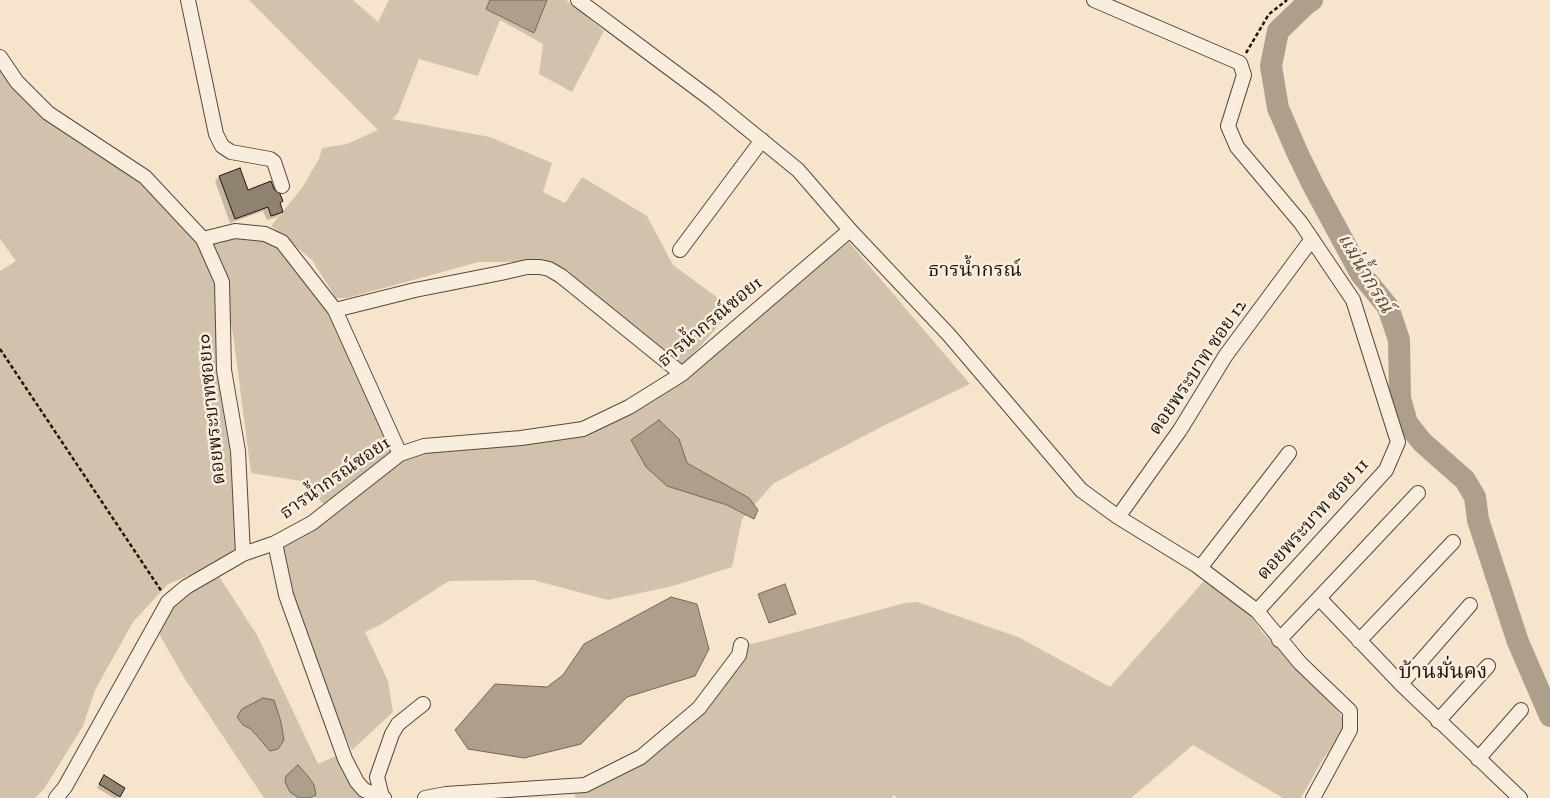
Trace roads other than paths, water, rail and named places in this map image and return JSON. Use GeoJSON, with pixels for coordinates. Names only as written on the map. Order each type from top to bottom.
{"type":"FeatureCollection","features":[{"type":"Feature","properties":{"kind":"street"},"geometry":{"type":"LineString","coordinates":[[188,0],[216,134],[222,146],[231,152],[270,159],[274,162],[282,186]]}},
{"type":"Feature","properties":{"kind":"street"},"geometry":{"type":"LineString","coordinates":[[578,0],[712,100],[798,170],[850,230],[949,335],[1081,490],[1118,518],[1200,568],[1257,611],[1300,663],[1350,710],[1350,730],[1313,798]]}},
{"type":"Feature","properties":{"kind":"street","name":"ดอยพระบาท ซอย 11"},"geometry":{"type":"LineString","coordinates":[[1094,0],[1240,63],[1244,75],[1228,126],[1237,147],[1301,223],[1353,300],[1398,442],[1386,470],[1257,611]]}},
{"type":"Feature","properties":{"kind":"street","name":"ดอยพระบาทซอย10"},"geometry":{"type":"LineString","coordinates":[[0,57],[18,82],[48,112],[145,177],[203,239],[222,282],[224,370],[238,451],[243,554]]}},
{"type":"Feature","properties":{"kind":"street"},"geometry":{"type":"LineString","coordinates":[[680,250],[762,140]]}},
{"type":"Feature","properties":{"kind":"street","name":"ธารน้ำกรณ์ซอย1"},"geometry":{"type":"LineString","coordinates":[[56,798],[65,787],[168,602],[186,588],[243,554],[275,543],[312,523],[400,454],[424,446],[521,438],[584,429],[629,407],[682,374],[850,230]]}},
{"type":"Feature","properties":{"kind":"street"},"geometry":{"type":"LineString","coordinates":[[203,239],[235,231],[254,232],[282,242],[335,310],[400,454]]}},
{"type":"Feature","properties":{"kind":"street","name":"ดอยพระบาท ซอย 12"},"geometry":{"type":"LineString","coordinates":[[1118,518],[1180,430],[1226,355],[1312,239]]}},
{"type":"Feature","properties":{"kind":"street"},"geometry":{"type":"LineString","coordinates":[[335,310],[415,290],[526,267],[540,267],[549,269],[561,276],[682,374]]}},
{"type":"Feature","properties":{"kind":"street"},"geometry":{"type":"LineString","coordinates":[[1200,568],[1289,453]]}},
{"type":"Feature","properties":{"kind":"street"},"geometry":{"type":"LineString","coordinates":[[1280,640],[1418,493]]}},
{"type":"Feature","properties":{"kind":"street"},"geometry":{"type":"LineString","coordinates":[[1359,641],[1453,542]]}},
{"type":"Feature","properties":{"kind":"street"},"geometry":{"type":"LineString","coordinates":[[275,543],[286,595],[345,759],[357,782],[364,790],[383,798]]}},
{"type":"Feature","properties":{"kind":"street"},"geometry":{"type":"LineString","coordinates":[[1319,598],[1438,721],[1520,798]]}},
{"type":"Feature","properties":{"kind":"street"},"geometry":{"type":"LineString","coordinates":[[1401,684],[1470,605]]}},
{"type":"Feature","properties":{"kind":"street"},"geometry":{"type":"LineString","coordinates":[[425,798],[446,794],[585,786],[641,757],[699,708],[739,655],[741,645]]}},
{"type":"Feature","properties":{"kind":"street"},"geometry":{"type":"LineString","coordinates":[[1438,721],[1488,666]]}},
{"type":"Feature","properties":{"kind":"street"},"geometry":{"type":"LineString","coordinates":[[383,798],[376,777],[392,734],[398,724],[422,704]]}},
{"type":"Feature","properties":{"kind":"street"},"geometry":{"type":"LineString","coordinates":[[1478,759],[1521,710]]}},
{"type":"Feature","properties":{"kind":"waterway","name":"แม่น้ำกรณ์"},"geometry":{"type":"LineString","coordinates":[[1312,0],[1278,31],[1271,66],[1278,108],[1313,185],[1361,274],[1388,307],[1399,340],[1400,398],[1407,423],[1422,442],[1465,480],[1475,497],[1478,520],[1518,642],[1550,716]]}},
{"type":"Feature","properties":{"kind":"district","name":"ธารน้ำกรณ์"},"geometry":{"type":"Point","coordinates":[975,272]}},
{"type":"Feature","properties":{"kind":"district","name":"บ้านมั่นคง"},"geometry":{"type":"Point","coordinates":[1443,674]}}]}
